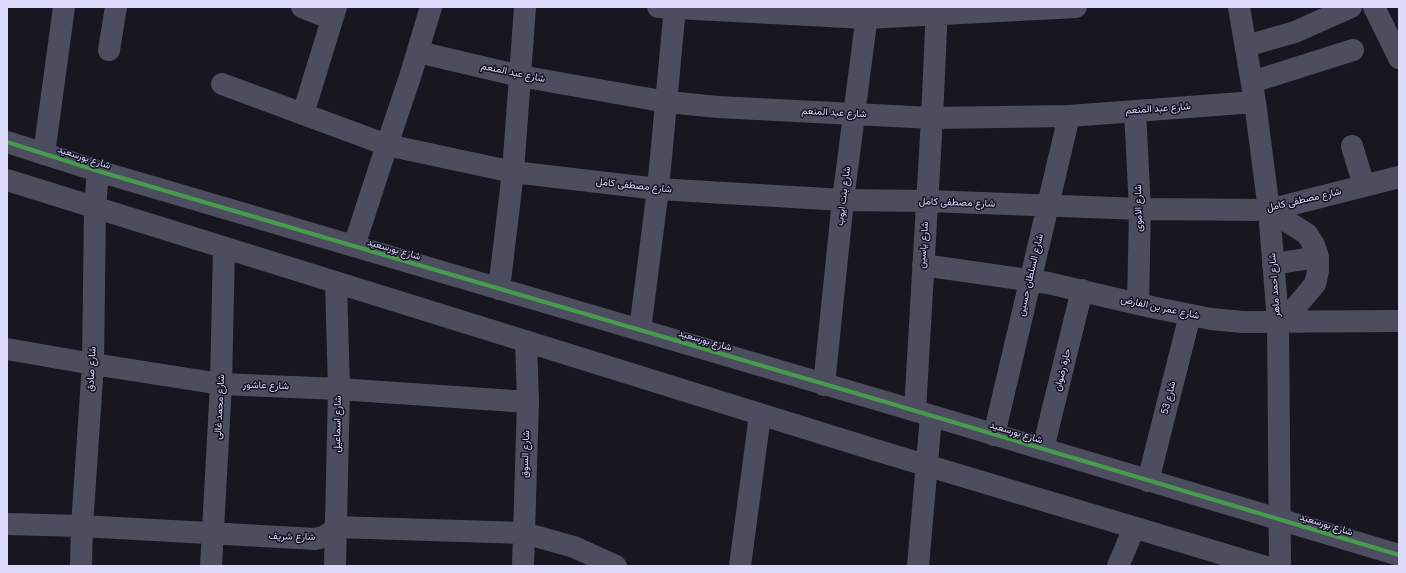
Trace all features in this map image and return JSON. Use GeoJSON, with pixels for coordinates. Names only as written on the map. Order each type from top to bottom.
{"type":"FeatureCollection","features":[{"type":"Feature","properties":{"kind":"street"},"geometry":{"type":"LineString","coordinates":[[44,154],[64,7]]}},
{"type":"Feature","properties":{"kind":"street"},"geometry":{"type":"LineString","coordinates":[[108,50],[116,7]]}},
{"type":"Feature","properties":{"kind":"street"},"geometry":{"type":"LineString","coordinates":[[302,7],[334,13],[303,114]]}},
{"type":"Feature","properties":{"kind":"street"},"geometry":{"type":"LineString","coordinates":[[354,246],[386,145],[410,77],[431,7]]}},
{"type":"Feature","properties":{"kind":"street"},"geometry":{"type":"LineString","coordinates":[[499,289],[513,172],[525,7]]}},
{"type":"Feature","properties":{"kind":"street"},"geometry":{"type":"LineString","coordinates":[[640,330],[658,189],[667,102],[669,8],[867,12],[1076,7]]}},
{"type":"Feature","properties":{"kind":"street","name":"شارع احمد ماهر"},"geometry":{"type":"LineString","coordinates":[[1239,7],[1253,92],[1269,210],[1281,321],[1280,566]]}},
{"type":"Feature","properties":{"kind":"street"},"geometry":{"type":"LineString","coordinates":[[1246,46],[1295,32],[1351,7]]}},
{"type":"Feature","properties":{"kind":"street"},"geometry":{"type":"LineString","coordinates":[[1374,7],[1399,58]]}},
{"type":"Feature","properties":{"kind":"street","name":"شارع ياسين"},"geometry":{"type":"LineString","coordinates":[[918,566],[927,466],[923,414],[923,265],[928,201],[936,10]]}},
{"type":"Feature","properties":{"kind":"street","name":"شارع بنت ايوب"},"geometry":{"type":"LineString","coordinates":[[824,385],[843,200],[867,12]]}},
{"type":"Feature","properties":{"kind":"street","name":"شارع عبد المنعم"},"geometry":{"type":"LineString","coordinates":[[418,52],[520,76],[667,102],[718,108],[932,118],[1069,116],[1135,111],[1253,92],[1353,50]]}},
{"type":"Feature","properties":{"kind":"street","name":"شارع مصطفى كامل"},"geometry":{"type":"LineString","coordinates":[[222,84],[386,145],[513,172],[658,189],[843,200],[928,201],[1140,209],[1269,210],[1399,177]]}},
{"type":"Feature","properties":{"kind":"street","name":"شارع الاموى"},"geometry":{"type":"LineString","coordinates":[[1135,111],[1140,209],[1138,304]]}},
{"type":"Feature","properties":{"kind":"street","name":"شارع السلطان حسين"},"geometry":{"type":"LineString","coordinates":[[994,435],[1069,116]]}},
{"type":"Feature","properties":{"kind":"street","name":"شارع بورسعيد"},"geometry":{"type":"LineString","coordinates":[[7,142],[98,171],[1043,449],[1399,556]]}},
{"type":"Feature","properties":{"kind":"street"},"geometry":{"type":"LineString","coordinates":[[1352,146],[1364,186]]}},
{"type":"Feature","properties":{"kind":"street","name":"شارع صادق"},"geometry":{"type":"LineString","coordinates":[[81,566],[82,526],[93,364],[95,208],[98,171]]}},
{"type":"Feature","properties":{"kind":"street"},"geometry":{"type":"LineString","coordinates":[[7,180],[927,466],[1263,566]]}},
{"type":"Feature","properties":{"kind":"street"},"geometry":{"type":"LineString","coordinates":[[1269,210],[1307,234],[1314,245],[1318,257],[1318,271],[1315,284],[1281,321]]}},
{"type":"Feature","properties":{"kind":"street","name":"شارع محمد غالى"},"geometry":{"type":"LineString","coordinates":[[211,566],[222,384],[224,248]]}},
{"type":"Feature","properties":{"kind":"street"},"geometry":{"type":"LineString","coordinates":[[1274,264],[1318,257]]}},
{"type":"Feature","properties":{"kind":"street","name":"شارع عمر بن الفارض"},"geometry":{"type":"LineString","coordinates":[[923,265],[1030,280],[1211,319],[1243,322],[1399,321]]}},
{"type":"Feature","properties":{"kind":"street","name":"شارع اسماعيل"},"geometry":{"type":"LineString","coordinates":[[335,566],[338,389],[336,282]]}},
{"type":"Feature","properties":{"kind":"street","name":"حارة رضوان"},"geometry":{"type":"LineString","coordinates":[[1043,449],[1082,290]]}},
{"type":"Feature","properties":{"kind":"street","name":"شارع 53"},"geometry":{"type":"LineString","coordinates":[[1148,481],[1190,315]]}},
{"type":"Feature","properties":{"kind":"street","name":"شارع السوق"},"geometry":{"type":"LineString","coordinates":[[523,566],[528,402],[526,342]]}},
{"type":"Feature","properties":{"kind":"street","name":"شارع عاشور"},"geometry":{"type":"LineString","coordinates":[[7,349],[222,384],[338,389],[528,402]]}},
{"type":"Feature","properties":{"kind":"street"},"geometry":{"type":"LineString","coordinates":[[740,566],[760,414]]}},
{"type":"Feature","properties":{"kind":"street","name":"شارع شريف"},"geometry":{"type":"LineString","coordinates":[[7,524],[82,526],[315,539],[323,537],[336,527]]}},
{"type":"Feature","properties":{"kind":"street"},"geometry":{"type":"LineString","coordinates":[[336,527],[524,533],[574,547],[616,566]]}},
{"type":"Feature","properties":{"kind":"street"},"geometry":{"type":"LineString","coordinates":[[1118,566],[1134,528]]}},
{"type":"Feature","properties":{"kind":"cycle path"},"geometry":{"type":"LineString","coordinates":[[7,142],[98,171],[889,403],[1399,555]]}}]}
